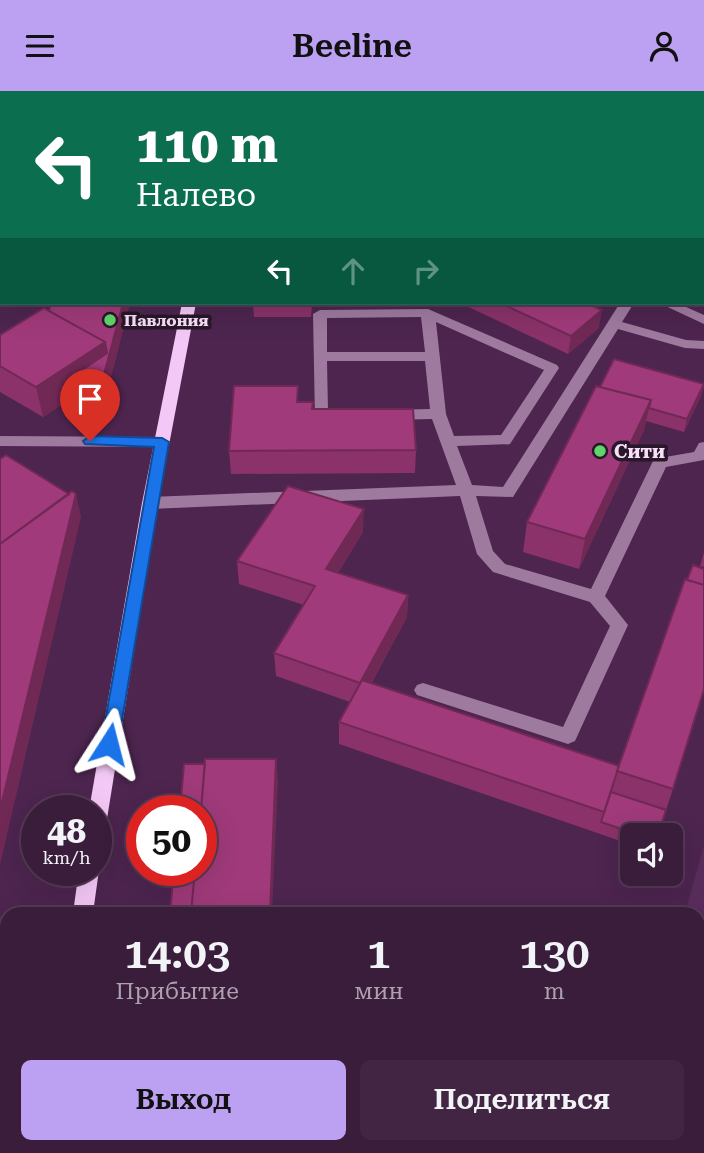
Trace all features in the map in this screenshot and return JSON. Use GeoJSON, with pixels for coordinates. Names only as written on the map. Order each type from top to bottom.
{"type":"FeatureCollection","features":[{"type":"Feature","properties":{"kind":"main road"},"geometry":{"type":"LineString","coordinates":[[101,795],[150,503],[189,305]]}},
{"type":"Feature","properties":{"kind":"main road"},"geometry":{"type":"LineString","coordinates":[[84,907],[87,886]]}},
{"type":"Feature","properties":{"kind":"street"},"geometry":{"type":"LineString","coordinates":[[150,503],[466,490],[508,493],[626,305]]}},
{"type":"Feature","properties":{"kind":"street"},"geometry":{"type":"LineString","coordinates":[[670,305],[704,320]]}},
{"type":"Feature","properties":{"kind":"street"},"geometry":{"type":"LineString","coordinates":[[423,690],[568,736],[619,625],[596,597],[499,568],[485,554],[466,490],[438,414],[428,313]]}},
{"type":"Feature","properties":{"kind":"street"},"geometry":{"type":"LineString","coordinates":[[438,414],[320,416],[320,314],[428,313],[552,368],[505,440],[448,441]]}},
{"type":"Feature","properties":{"kind":"street"},"geometry":{"type":"LineString","coordinates":[[615,324],[685,344],[704,345]]}},
{"type":"Feature","properties":{"kind":"street"},"geometry":{"type":"LineString","coordinates":[[320,358],[432,356]]}},
{"type":"Feature","properties":{"kind":"street"},"geometry":{"type":"LineString","coordinates":[[0,441],[162,442]]}},
{"type":"Feature","properties":{"kind":"street"},"geometry":{"type":"LineString","coordinates":[[596,597],[660,463],[702,457]]}},
{"type":"Feature","properties":{"kind":"shaded area"},"geometry":{"type":"Polygon","coordinates":[[[704,846],[704,907],[687,907],[704,846]]]}},
{"type":"Feature","properties":{"kind":"building"},"geometry":{"type":"Polygon","coordinates":[[[50,305],[122,305],[98,397],[80,399],[63,383],[107,353],[105,342],[49,311],[50,305]]]}},
{"type":"Feature","properties":{"kind":"building"},"geometry":{"type":"Polygon","coordinates":[[[504,305],[591,305],[602,310],[571,336],[504,305]]]}},
{"type":"Feature","properties":{"kind":"building"},"geometry":{"type":"Polygon","coordinates":[[[44,308],[105,342],[36,387],[0,366],[0,335],[44,308]]]}},
{"type":"Feature","properties":{"kind":"building"},"geometry":{"type":"Polygon","coordinates":[[[614,359],[704,384],[687,419],[649,408],[651,400],[600,387],[614,359]]]}},
{"type":"Feature","properties":{"kind":"building"},"geometry":{"type":"Polygon","coordinates":[[[234,386],[298,386],[297,402],[313,402],[312,409],[413,409],[416,450],[229,451],[234,386]]]}},
{"type":"Feature","properties":{"kind":"building"},"geometry":{"type":"Polygon","coordinates":[[[596,386],[651,400],[585,539],[527,522],[596,386]]]}},
{"type":"Feature","properties":{"kind":"building"},"geometry":{"type":"Polygon","coordinates":[[[6,455],[69,494],[0,544],[0,459],[6,455]]]}},
{"type":"Feature","properties":{"kind":"building"},"geometry":{"type":"Polygon","coordinates":[[[288,486],[364,509],[326,569],[408,595],[360,683],[274,653],[315,586],[237,561],[288,486]]]}},
{"type":"Feature","properties":{"kind":"building"},"geometry":{"type":"Polygon","coordinates":[[[72,491],[76,494],[0,810],[0,544],[72,491]]]}},
{"type":"Feature","properties":{"kind":"building"},"geometry":{"type":"Polygon","coordinates":[[[693,565],[704,569],[704,585],[687,580],[693,565]]]}},
{"type":"Feature","properties":{"kind":"building"},"geometry":{"type":"Polygon","coordinates":[[[685,579],[704,585],[704,689],[673,789],[617,771],[685,579]]]}},
{"type":"Feature","properties":{"kind":"building"},"geometry":{"type":"Polygon","coordinates":[[[362,680],[619,766],[604,812],[339,722],[362,680]]]}},
{"type":"Feature","properties":{"kind":"building"},"geometry":{"type":"Polygon","coordinates":[[[205,759],[276,759],[270,907],[192,907],[194,886],[217,886],[217,795],[202,795],[205,759]]]}},
{"type":"Feature","properties":{"kind":"building"},"geometry":{"type":"Polygon","coordinates":[[[184,764],[205,764],[202,795],[181,795],[184,764]]]}},
{"type":"Feature","properties":{"kind":"building"},"geometry":{"type":"Polygon","coordinates":[[[611,792],[666,810],[662,823],[620,823],[620,828],[601,822],[611,792]]]}},
{"type":"Feature","properties":{"kind":"building"},"geometry":{"type":"Polygon","coordinates":[[[173,886],[194,886],[192,907],[171,907],[173,886]]]}},
{"type":"Feature","properties":{"kind":"place","name":"Павлония"},"geometry":{"type":"Point","coordinates":[110,320]}},
{"type":"Feature","properties":{"kind":"place","name":"Сити"},"geometry":{"type":"Point","coordinates":[600,451]}},
{"type":"Feature","properties":{"kind":"route"},"geometry":{"type":"LineString","coordinates":[[90,441],[162,442],[109,744]]}}]}
